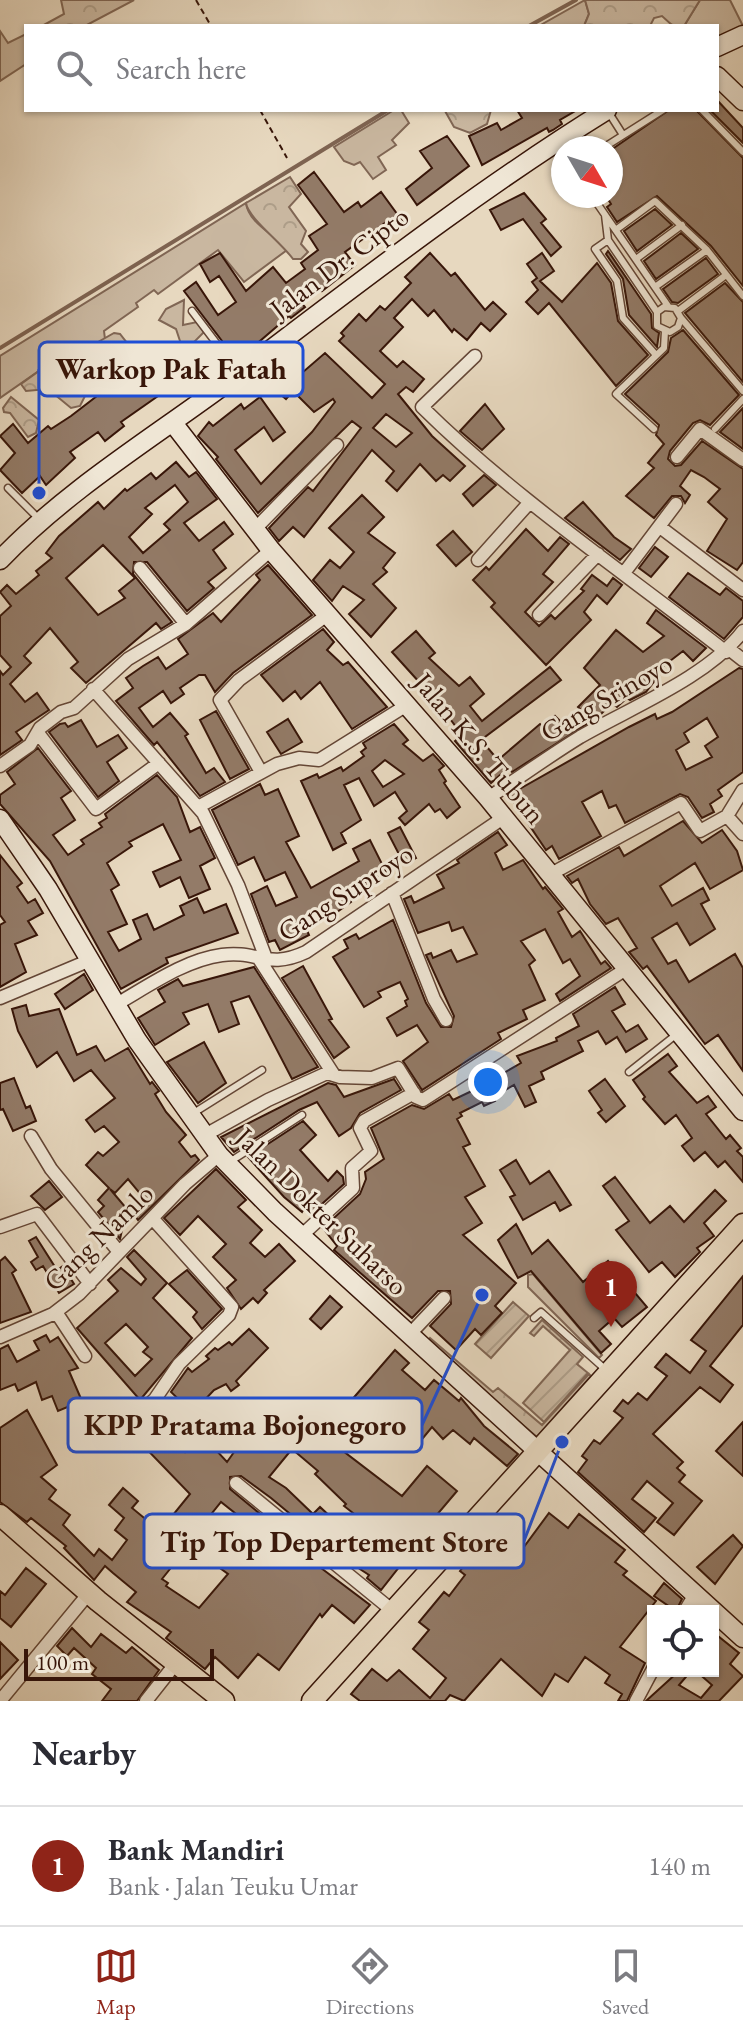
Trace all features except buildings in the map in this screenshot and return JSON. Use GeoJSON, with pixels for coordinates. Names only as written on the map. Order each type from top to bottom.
{"type":"FeatureCollection","features":[{"type":"Feature","properties":{"kind":"main road"},"geometry":{"type":"LineString","coordinates":[[312,1701],[743,1224]]}},
{"type":"Feature","properties":{"kind":"main road"},"geometry":{"type":"LineString","coordinates":[[0,1515],[89,1593],[224,1701]]}},
{"type":"Feature","properties":{"kind":"street"},"geometry":{"type":"LineString","coordinates":[[719,46],[743,35]]}},
{"type":"Feature","properties":{"kind":"street"},"geometry":{"type":"LineString","coordinates":[[719,78],[743,101]]}},
{"type":"Feature","properties":{"kind":"street","name":"Jalan Dr. Cipto"},"geometry":{"type":"LineString","coordinates":[[0,560],[41,521],[126,454],[173,423],[236,366],[398,250],[604,112]]}},
{"type":"Feature","properties":{"kind":"street"},"geometry":{"type":"LineString","coordinates":[[475,356],[422,407],[457,442],[530,502],[743,660]]}},
{"type":"Feature","properties":{"kind":"street","name":"Jalan K.S. Tubun"},"geometry":{"type":"LineString","coordinates":[[173,423],[271,550],[488,798],[743,1111]]}},
{"type":"Feature","properties":{"kind":"street"},"geometry":{"type":"LineString","coordinates":[[677,457],[700,429],[743,460]]}},
{"type":"Feature","properties":{"kind":"street"},"geometry":{"type":"LineString","coordinates":[[255,529],[337,445]]}},
{"type":"Feature","properties":{"kind":"street"},"geometry":{"type":"LineString","coordinates":[[478,560],[530,502]]}},
{"type":"Feature","properties":{"kind":"street"},"geometry":{"type":"LineString","coordinates":[[624,573],[676,504]]}},
{"type":"Feature","properties":{"kind":"street"},"geometry":{"type":"LineString","coordinates":[[660,527],[743,590]]}},
{"type":"Feature","properties":{"kind":"street"},"geometry":{"type":"LineString","coordinates":[[0,766],[30,745],[61,712],[74,708],[128,659],[186,624],[271,550]]}},
{"type":"Feature","properties":{"kind":"street"},"geometry":{"type":"LineString","coordinates":[[539,615],[598,554]]}},
{"type":"Feature","properties":{"kind":"street"},"geometry":{"type":"LineString","coordinates":[[140,568],[186,624]]}},
{"type":"Feature","properties":{"kind":"street"},"geometry":{"type":"LineString","coordinates":[[261,772],[220,700],[239,680],[327,615]]}},
{"type":"Feature","properties":{"kind":"street","name":"Gang Srinoyo"},"geometry":{"type":"LineString","coordinates":[[488,798],[576,740],[704,668],[727,651],[743,631]]}},
{"type":"Feature","properties":{"kind":"street"},"geometry":{"type":"LineString","coordinates":[[93,689],[198,807],[238,885],[263,960],[334,1075]]}},
{"type":"Feature","properties":{"kind":"street"},"geometry":{"type":"LineString","coordinates":[[198,807],[261,772],[299,758],[319,760],[407,705]]}},
{"type":"Feature","properties":{"kind":"street"},"geometry":{"type":"LineString","coordinates":[[38,733],[96,809],[159,763]]}},
{"type":"Feature","properties":{"kind":"street"},"geometry":{"type":"LineString","coordinates":[[549,875],[681,803],[700,831],[727,816],[743,790]]}},
{"type":"Feature","properties":{"kind":"street"},"geometry":{"type":"LineString","coordinates":[[727,816],[743,834]]}},
{"type":"Feature","properties":{"kind":"street","name":"Gang Suproyo"},"geometry":{"type":"LineString","coordinates":[[115,1005],[192,964],[221,955],[289,960],[306,952],[503,818]]}},
{"type":"Feature","properties":{"kind":"street","name":"Jalan Dokter Suharso"},"geometry":{"type":"LineString","coordinates":[[0,819],[48,889],[115,1005],[224,1159],[301,1236],[743,1638]]}},
{"type":"Feature","properties":{"kind":"street"},"geometry":{"type":"LineString","coordinates":[[392,893],[446,1020]]}},
{"type":"Feature","properties":{"kind":"street"},"geometry":{"type":"LineString","coordinates":[[0,998],[88,961]]}},
{"type":"Feature","properties":{"kind":"street"},"geometry":{"type":"LineString","coordinates":[[207,1134],[268,1100],[327,1073],[372,1078],[398,1068],[414,1093],[423,1100],[626,969]]}},
{"type":"Feature","properties":{"kind":"street"},"geometry":{"type":"LineString","coordinates":[[301,1236],[353,1188],[352,1168],[371,1151],[360,1128],[364,1121],[414,1093]]}},
{"type":"Feature","properties":{"kind":"street"},"geometry":{"type":"LineString","coordinates":[[31,1136],[51,1169],[119,1252]]}},
{"type":"Feature","properties":{"kind":"street","name":"Gang Namlo"},"geometry":{"type":"LineString","coordinates":[[0,1337],[56,1312],[90,1284],[185,1184],[224,1159]]}},
{"type":"Feature","properties":{"kind":"street"},"geometry":{"type":"LineString","coordinates":[[0,1227],[37,1214],[90,1284]]}},
{"type":"Feature","properties":{"kind":"street"},"geometry":{"type":"LineString","coordinates":[[128,1423],[155,1399],[179,1364],[229,1315],[232,1307],[153,1219]]}},
{"type":"Feature","properties":{"kind":"street"},"geometry":{"type":"LineString","coordinates":[[409,1335],[444,1298]]}},
{"type":"Feature","properties":{"kind":"street"},"geometry":{"type":"LineString","coordinates":[[56,1312],[85,1356]]}},
{"type":"Feature","properties":{"kind":"street"},"geometry":{"type":"LineString","coordinates":[[236,1483],[393,1611]]}},
{"type":"Feature","properties":{"kind":"street"},"geometry":{"type":"LineString","coordinates":[[0,1701],[89,1593]]}},
{"type":"Feature","properties":{"kind":"street"},"geometry":{"type":"LineString","coordinates":[[689,1605],[695,1594]]}},
{"type":"Feature","properties":{"kind":"street"},"geometry":{"type":"LineString","coordinates":[[146,1701],[176,1663]]}},
{"type":"Feature","properties":{"kind":"street"},"geometry":{"type":"LineString","coordinates":[[636,1701],[649,1677]]}},
{"type":"Feature","properties":{"kind":"lane"},"geometry":{"type":"LineString","coordinates":[[608,112],[623,135],[660,112]]}},
{"type":"Feature","properties":{"kind":"lane"},"geometry":{"type":"LineString","coordinates":[[704,112],[743,152]]}},
{"type":"Feature","properties":{"kind":"lane"},"geometry":{"type":"LineString","coordinates":[[573,132],[576,136]]}},
{"type":"Feature","properties":{"kind":"lane"},"geometry":{"type":"LineString","coordinates":[[617,229],[655,201],[707,250],[743,296]]}},
{"type":"Feature","properties":{"kind":"lane"},"geometry":{"type":"LineString","coordinates":[[600,208],[668,306],[679,314],[743,391]]}},
{"type":"Feature","properties":{"kind":"lane"},"geometry":{"type":"LineString","coordinates":[[605,215],[608,240],[657,312],[657,326],[665,331],[678,327],[679,314],[726,275]]}},
{"type":"Feature","properties":{"kind":"lane"},"geometry":{"type":"LineString","coordinates":[[636,259],[682,225]]}},
{"type":"Feature","properties":{"kind":"lane"},"geometry":{"type":"LineString","coordinates":[[608,240],[595,249],[617,281],[623,318],[656,355]]}},
{"type":"Feature","properties":{"kind":"lane"},"geometry":{"type":"LineString","coordinates":[[655,287],[707,250]]}},
{"type":"Feature","properties":{"kind":"lane"},"geometry":{"type":"LineString","coordinates":[[617,281],[630,272]]}},
{"type":"Feature","properties":{"kind":"lane"},"geometry":{"type":"LineString","coordinates":[[657,312],[668,306]]}},
{"type":"Feature","properties":{"kind":"lane"},"geometry":{"type":"LineString","coordinates":[[192,311],[217,344]]}},
{"type":"Feature","properties":{"kind":"lane"},"geometry":{"type":"LineString","coordinates":[[654,429],[616,394],[664,348],[665,331]]}},
{"type":"Feature","properties":{"kind":"lane"},"geometry":{"type":"LineString","coordinates":[[715,429],[743,399]]}},
{"type":"Feature","properties":{"kind":"lane"},"geometry":{"type":"LineString","coordinates":[[8,488],[41,521]]}},
{"type":"Feature","properties":{"kind":"lane"},"geometry":{"type":"LineString","coordinates":[[629,1072],[679,1032]]}},
{"type":"Feature","properties":{"kind":"lane"},"geometry":{"type":"LineString","coordinates":[[192,1114],[262,1070]]}},
{"type":"Feature","properties":{"kind":"lane"},"geometry":{"type":"LineString","coordinates":[[224,1159],[302,1115]]}},
{"type":"Feature","properties":{"kind":"lane"},"geometry":{"type":"LineString","coordinates":[[534,1318],[541,1312],[609,1373]]}},
{"type":"Feature","properties":{"kind":"path"},"geometry":{"type":"LineString","coordinates":[[196,0],[210,24]]}},
{"type":"Feature","properties":{"kind":"path"},"geometry":{"type":"LineString","coordinates":[[261,112],[287,158]]}},
{"type":"Feature","properties":{"kind":"green space"},"geometry":{"type":"Polygon","coordinates":[[[61,0],[134,0],[89,24],[46,24],[64,14],[61,0]]]}},
{"type":"Feature","properties":{"kind":"green space"},"geometry":{"type":"Polygon","coordinates":[[[585,0],[589,14],[585,24],[543,24],[585,0]]]}},
{"type":"Feature","properties":{"kind":"green space"},"geometry":{"type":"Polygon","coordinates":[[[585,0],[700,0],[685,24],[671,24],[662,16],[654,18],[651,24],[585,24],[589,14],[585,0]]]}},
{"type":"Feature","properties":{"kind":"green space"},"geometry":{"type":"Polygon","coordinates":[[[700,0],[730,0],[743,26],[719,37],[719,24],[685,24],[700,0]]]}},
{"type":"Feature","properties":{"kind":"green space"},"geometry":{"type":"Polygon","coordinates":[[[0,31],[8,43],[24,35],[24,65],[0,81],[0,31]]]}},
{"type":"Feature","properties":{"kind":"green space"},"geometry":{"type":"Polygon","coordinates":[[[391,112],[402,112],[409,123],[392,140],[396,145],[378,157],[386,170],[373,179],[360,162],[354,165],[344,161],[334,147],[391,112]]]}},
{"type":"Feature","properties":{"kind":"green space"},"geometry":{"type":"Polygon","coordinates":[[[446,112],[490,112],[487,124],[470,133],[454,127],[446,112]]]}},
{"type":"Feature","properties":{"kind":"green space"},"geometry":{"type":"Polygon","coordinates":[[[290,177],[301,194],[289,207],[306,231],[301,244],[308,252],[301,259],[293,259],[252,216],[246,203],[290,177]]]}},
{"type":"Feature","properties":{"kind":"green space"},"geometry":{"type":"Polygon","coordinates":[[[246,203],[257,223],[287,250],[244,282],[218,250],[158,294],[154,290],[136,303],[138,307],[104,331],[105,339],[59,364],[46,366],[0,398],[0,356],[246,203]]]}},
{"type":"Feature","properties":{"kind":"green space"},"geometry":{"type":"Polygon","coordinates":[[[184,300],[183,325],[197,322],[205,331],[194,342],[202,353],[200,359],[188,355],[167,364],[166,360],[180,341],[176,329],[159,320],[166,309],[184,300]]]}},
{"type":"Feature","properties":{"kind":"green space"},"geometry":{"type":"Polygon","coordinates":[[[114,333],[120,334],[131,348],[136,371],[122,370],[112,360],[106,361],[110,371],[98,382],[79,371],[69,370],[65,379],[82,388],[85,396],[80,406],[71,408],[48,389],[26,391],[21,384],[46,366],[59,364],[114,333]]]}},
{"type":"Feature","properties":{"kind":"green space"},"geometry":{"type":"Polygon","coordinates":[[[11,397],[39,420],[36,433],[28,437],[10,413],[4,412],[3,408],[11,397]]]}},
{"type":"Feature","properties":{"kind":"green space"},"geometry":{"type":"Polygon","coordinates":[[[533,1274],[602,1355],[599,1358],[528,1287],[528,1275],[533,1274]]]}},
{"type":"Feature","properties":{"kind":"green space"},"geometry":{"type":"Polygon","coordinates":[[[513,1302],[529,1316],[491,1358],[475,1344],[513,1302]]]}},
{"type":"Feature","properties":{"kind":"green space"},"geometry":{"type":"Polygon","coordinates":[[[542,1320],[583,1357],[577,1364],[588,1373],[544,1422],[523,1403],[570,1350],[543,1326],[534,1336],[530,1333],[542,1320]]]}},
{"type":"Feature","properties":{"kind":"green space"},"geometry":{"type":"Polygon","coordinates":[[[430,1338],[493,1392],[498,1388],[542,1425],[589,1374],[591,1376],[537,1437],[426,1343],[430,1338]]]}},
{"type":"Feature","properties":{"kind":"waterway"},"geometry":{"type":"LineString","coordinates":[[533,24],[576,0]]}},
{"type":"Feature","properties":{"kind":"waterway"},"geometry":{"type":"LineString","coordinates":[[0,348],[385,112]]}},
{"type":"Feature","properties":{"kind":"place","name":"Warkop Pak Fatah"},"geometry":{"type":"Point","coordinates":[39,493]}},
{"type":"Feature","properties":{"kind":"place","name":"KPP Pratama Bojonegoro"},"geometry":{"type":"Point","coordinates":[482,1295]}},
{"type":"Feature","properties":{"kind":"place","name":"Bank Mandiri"},"geometry":{"type":"Point","coordinates":[611,1327]}},
{"type":"Feature","properties":{"kind":"place","name":"Tip Top Departement Store"},"geometry":{"type":"Point","coordinates":[562,1442]}}]}
